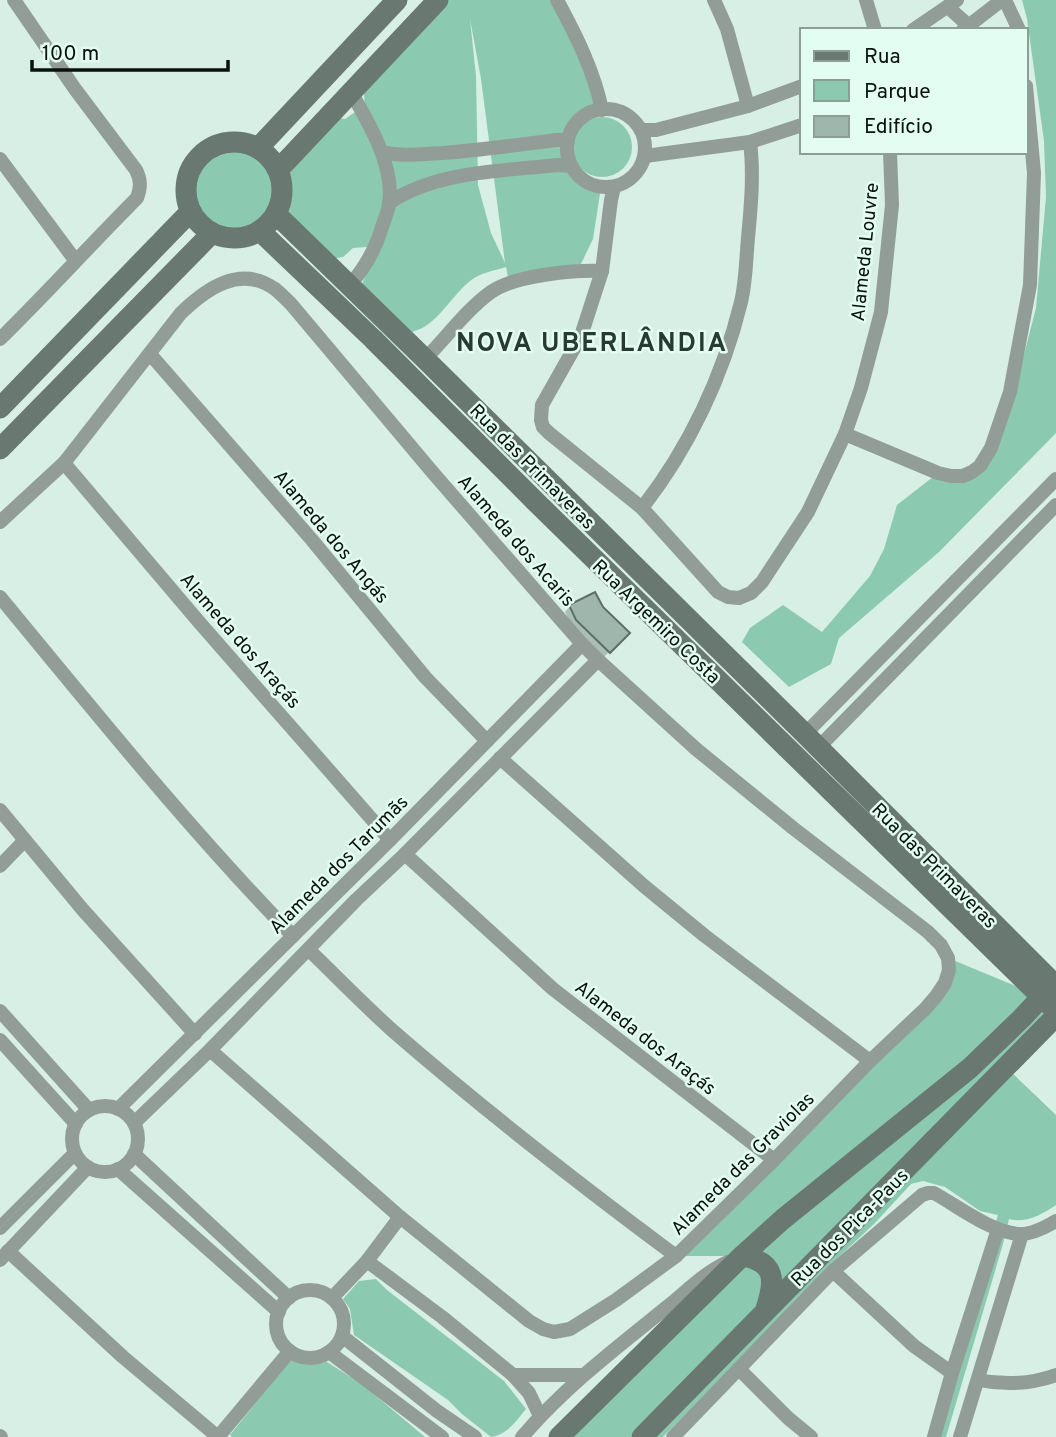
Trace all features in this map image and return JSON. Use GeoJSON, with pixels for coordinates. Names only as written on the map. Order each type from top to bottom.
{"type":"FeatureCollection","features":[{"type":"Feature","properties":{"kind":"street"},"geometry":{"type":"LineString","coordinates":[[0,339],[136,198],[141,180],[14,0]]}},
{"type":"Feature","properties":{"kind":"street"},"geometry":{"type":"LineString","coordinates":[[258,148],[397,0]]}},
{"type":"Feature","properties":{"kind":"street"},"geometry":{"type":"LineString","coordinates":[[278,170],[438,0]]}},
{"type":"Feature","properties":{"kind":"street"},"geometry":{"type":"LineString","coordinates":[[557,0],[577,37],[602,110]]}},
{"type":"Feature","properties":{"kind":"street"},"geometry":{"type":"LineString","coordinates":[[714,0],[727,29],[747,106]]}},
{"type":"Feature","properties":{"kind":"street"},"geometry":{"type":"LineString","coordinates":[[866,0],[874,28]]}},
{"type":"Feature","properties":{"kind":"street"},"geometry":{"type":"LineString","coordinates":[[916,28],[952,4],[966,28],[1003,0],[1018,28]]}},
{"type":"Feature","properties":{"kind":"street"},"geometry":{"type":"LineString","coordinates":[[641,130],[656,130],[747,106],[800,87]]}},
{"type":"Feature","properties":{"kind":"street"},"geometry":{"type":"LineString","coordinates":[[349,286],[377,245],[390,202],[382,152],[351,92]]}},
{"type":"Feature","properties":{"kind":"street"},"geometry":{"type":"LineString","coordinates":[[845,434],[951,476],[963,476],[972,472],[980,466],[991,448],[1010,391],[1030,285],[1034,173],[1028,108]]}},
{"type":"Feature","properties":{"kind":"street"},"geometry":{"type":"LineString","coordinates":[[614,110],[625,114],[641,130],[645,156],[637,172],[623,184],[601,187],[589,184],[571,166],[568,140],[580,120],[590,113],[614,110]]}},
{"type":"Feature","properties":{"kind":"street"},"geometry":{"type":"LineString","coordinates":[[645,156],[750,142],[800,126]]}},
{"type":"Feature","properties":{"kind":"street"},"geometry":{"type":"LineString","coordinates":[[382,152],[412,155],[568,140]]}},
{"type":"Feature","properties":{"kind":"street"},"geometry":{"type":"LineString","coordinates":[[224,142],[242,142],[258,148],[270,158],[278,170],[282,185],[281,200],[276,214],[260,231],[244,237],[228,238],[203,228],[190,212],[185,188],[192,165],[208,149],[224,142]]}},
{"type":"Feature","properties":{"kind":"street"},"geometry":{"type":"LineString","coordinates":[[614,187],[602,271],[581,336],[547,394],[542,405],[541,420],[549,433],[642,508],[678,457],[718,378],[742,299],[752,205],[750,142]]}},
{"type":"Feature","properties":{"kind":"street"},"geometry":{"type":"LineString","coordinates":[[475,150],[477,174]]}},
{"type":"Feature","properties":{"kind":"street","name":"Alameda Louvre"},"geometry":{"type":"LineString","coordinates":[[642,508],[718,592],[739,598],[751,593],[762,582],[808,512],[845,434],[862,388],[881,312],[892,205],[890,154]]}},
{"type":"Feature","properties":{"kind":"street"},"geometry":{"type":"LineString","coordinates":[[0,159],[75,260]]}},
{"type":"Feature","properties":{"kind":"street"},"geometry":{"type":"LineString","coordinates":[[390,202],[402,194],[435,181],[558,165],[571,166]]}},
{"type":"Feature","properties":{"kind":"street"},"geometry":{"type":"LineString","coordinates":[[0,408],[190,212]]}},
{"type":"Feature","properties":{"kind":"street","name":"Rua das Primaveras"},"geometry":{"type":"LineString","coordinates":[[276,214],[812,741],[1053,996]]}},
{"type":"Feature","properties":{"kind":"street","name":"Rua Argemiro Costa"},"geometry":{"type":"LineString","coordinates":[[260,231],[373,338],[536,502],[1053,996]]}},
{"type":"Feature","properties":{"kind":"street"},"geometry":{"type":"LineString","coordinates":[[0,449],[212,233]]}},
{"type":"Feature","properties":{"kind":"street"},"geometry":{"type":"LineString","coordinates":[[425,359],[473,308],[491,292],[509,282],[578,270],[602,271]]}},
{"type":"Feature","properties":{"kind":"street","name":"Alameda dos Acaris"},"geometry":{"type":"LineString","coordinates":[[0,522],[64,463],[181,313],[198,297],[217,285],[237,279],[258,280],[274,289],[291,304],[434,474],[597,660],[696,749],[941,945],[948,958],[949,970],[937,995]]}},
{"type":"Feature","properties":{"kind":"street"},"geometry":{"type":"LineString","coordinates":[[373,338],[381,337],[392,327]]}},
{"type":"Feature","properties":{"kind":"street","name":"Alameda dos Angás"},"geometry":{"type":"LineString","coordinates":[[150,354],[312,540],[425,677],[487,741]]}},
{"type":"Feature","properties":{"kind":"street","name":"Alameda dos Araçás"},"geometry":{"type":"LineString","coordinates":[[64,463],[390,840]]}},
{"type":"Feature","properties":{"kind":"street"},"geometry":{"type":"LineString","coordinates":[[812,741],[1056,479]]}},
{"type":"Feature","properties":{"kind":"street"},"geometry":{"type":"LineString","coordinates":[[536,502],[553,486]]}},
{"type":"Feature","properties":{"kind":"street"},"geometry":{"type":"LineString","coordinates":[[812,741],[1056,505]]}},
{"type":"Feature","properties":{"kind":"street"},"geometry":{"type":"LineString","coordinates":[[0,597],[247,888],[293,936]]}},
{"type":"Feature","properties":{"kind":"street","name":"Alameda dos Tarumãs"},"geometry":{"type":"LineString","coordinates":[[118,1109],[390,840],[582,644]]}},
{"type":"Feature","properties":{"kind":"street","name":"Alameda dos Tarumãs"},"geometry":{"type":"LineString","coordinates":[[134,1124],[597,660]]}},
{"type":"Feature","properties":{"kind":"street"},"geometry":{"type":"LineString","coordinates":[[500,758],[644,886],[705,936],[870,1061]]}},
{"type":"Feature","properties":{"kind":"street"},"geometry":{"type":"LineString","coordinates":[[440,789],[455,803]]}},
{"type":"Feature","properties":{"kind":"street"},"geometry":{"type":"LineString","coordinates":[[0,810],[83,910],[195,1034]]}},
{"type":"Feature","properties":{"kind":"street"},"geometry":{"type":"LineString","coordinates":[[0,866],[26,840]]}},
{"type":"Feature","properties":{"kind":"street","name":"Alameda dos Araçás"},"geometry":{"type":"LineString","coordinates":[[405,854],[553,989],[774,1160]]}},
{"type":"Feature","properties":{"kind":"street"},"geometry":{"type":"LineString","coordinates":[[343,887],[356,900]]}},
{"type":"Feature","properties":{"kind":"street"},"geometry":{"type":"LineString","coordinates":[[309,950],[391,1029],[464,1091],[676,1256]]}},
{"type":"Feature","properties":{"kind":"street"},"geometry":{"type":"LineString","coordinates":[[244,985],[259,1000]]}},
{"type":"Feature","properties":{"kind":"street","name":"Alameda das Graviolas"},"geometry":{"type":"LineString","coordinates":[[400,1217],[529,1321],[554,1332],[570,1329],[616,1300],[676,1256],[937,995]]}},
{"type":"Feature","properties":{"kind":"street","name":"Rua dos Pica-Paus"},"geometry":{"type":"LineString","coordinates":[[559,1437],[783,1219],[970,1068],[1053,996]]}},
{"type":"Feature","properties":{"kind":"street","name":"Rua dos Pica-Paus"},"geometry":{"type":"LineString","coordinates":[[642,1437],[765,1311],[1053,996]]}},
{"type":"Feature","properties":{"kind":"street"},"geometry":{"type":"LineString","coordinates":[[0,1012],[89,1110]]}},
{"type":"Feature","properties":{"kind":"street"},"geometry":{"type":"LineString","coordinates":[[0,1040],[76,1124]]}},
{"type":"Feature","properties":{"kind":"street"},"geometry":{"type":"LineString","coordinates":[[210,1050],[400,1217],[367,1261],[332,1298]]}},
{"type":"Feature","properties":{"kind":"street"},"geometry":{"type":"LineString","coordinates":[[108,1106],[118,1109],[127,1115],[138,1134],[134,1154],[118,1169],[98,1171],[88,1167],[75,1153],[72,1138],[76,1124],[89,1110],[108,1106]]}},
{"type":"Feature","properties":{"kind":"street"},"geometry":{"type":"LineString","coordinates":[[0,1228],[75,1153]]}},
{"type":"Feature","properties":{"kind":"street"},"geometry":{"type":"LineString","coordinates":[[134,1154],[289,1298]]}},
{"type":"Feature","properties":{"kind":"street"},"geometry":{"type":"LineString","coordinates":[[88,1167],[4,1256],[218,1437],[290,1351]]}},
{"type":"Feature","properties":{"kind":"street"},"geometry":{"type":"LineString","coordinates":[[118,1169],[279,1312]]}},
{"type":"Feature","properties":{"kind":"street"},"geometry":{"type":"LineString","coordinates":[[673,1437],[833,1271],[922,1195],[934,1193],[998,1229],[1022,1234],[1056,1221]]}},
{"type":"Feature","properties":{"kind":"street"},"geometry":{"type":"LineString","coordinates":[[934,1437],[998,1229]]}},
{"type":"Feature","properties":{"kind":"street"},"geometry":{"type":"LineString","coordinates":[[960,1437],[1022,1234]]}},
{"type":"Feature","properties":{"kind":"street"},"geometry":{"type":"LineString","coordinates":[[742,1256],[760,1261],[772,1278],[772,1289],[765,1311]]}},
{"type":"Feature","properties":{"kind":"street","name":"Rua dos Pica-Paus"},"geometry":{"type":"LineString","coordinates":[[522,1437],[583,1375],[703,1277],[742,1256]]}},
{"type":"Feature","properties":{"kind":"street"},"geometry":{"type":"LineString","coordinates":[[367,1261],[513,1375],[529,1393],[540,1416]]}},
{"type":"Feature","properties":{"kind":"street"},"geometry":{"type":"LineString","coordinates":[[833,1271],[914,1346],[952,1373]]}},
{"type":"Feature","properties":{"kind":"street"},"geometry":{"type":"LineString","coordinates":[[315,1291],[332,1298],[343,1316],[342,1336],[337,1345],[319,1357],[299,1356],[290,1351],[279,1338],[277,1321],[279,1312],[289,1298],[297,1293],[315,1291]]}},
{"type":"Feature","properties":{"kind":"street"},"geometry":{"type":"LineString","coordinates":[[973,1308],[996,1315]]}},
{"type":"Feature","properties":{"kind":"street"},"geometry":{"type":"LineString","coordinates":[[342,1336],[437,1411],[475,1437]]}},
{"type":"Feature","properties":{"kind":"street"},"geometry":{"type":"LineString","coordinates":[[329,1352],[442,1437]]}},
{"type":"Feature","properties":{"kind":"street"},"geometry":{"type":"LineString","coordinates":[[739,1369],[811,1437]]}},
{"type":"Feature","properties":{"kind":"street"},"geometry":{"type":"LineString","coordinates":[[374,1386],[386,1370]]}},
{"type":"Feature","properties":{"kind":"street"},"geometry":{"type":"LineString","coordinates":[[513,1375],[583,1375]]}},
{"type":"Feature","properties":{"kind":"street"},"geometry":{"type":"LineString","coordinates":[[978,1380],[1014,1383],[1041,1380],[1056,1375]]}},
{"type":"Feature","properties":{"kind":"street"},"geometry":{"type":"LineString","coordinates":[[426,1425],[437,1411]]}},
{"type":"Feature","properties":{"kind":"green space"},"geometry":{"type":"Polygon","coordinates":[[[447,0],[557,0],[602,113],[591,113],[579,121],[567,143],[567,153],[575,170],[591,183],[601,187],[593,239],[578,270],[509,282],[506,267],[482,274],[463,288],[429,324],[412,332],[362,284],[379,246],[353,248],[343,257],[331,259],[289,213],[290,173],[326,122],[345,119],[365,105],[366,85],[447,0]],[[470,19],[476,76],[478,185],[491,233],[505,263],[481,79],[470,19]]]}},
{"type":"Feature","properties":{"kind":"green space"},"geometry":{"type":"Polygon","coordinates":[[[1022,0],[1056,0],[1056,433],[939,552],[839,638],[831,664],[789,687],[742,642],[750,628],[783,605],[822,632],[870,576],[884,549],[897,505],[938,473],[972,472],[1013,397],[1036,308],[1046,197],[1044,141],[1022,0]]]}},
{"type":"Feature","properties":{"kind":"green space"},"geometry":{"type":"Polygon","coordinates":[[[596,117],[608,117],[627,130],[632,147],[630,159],[619,172],[608,177],[596,177],[577,164],[572,153],[572,141],[585,122],[596,117]]]}},
{"type":"Feature","properties":{"kind":"green space"},"geometry":{"type":"Polygon","coordinates":[[[233,149],[249,152],[262,161],[271,174],[274,190],[271,206],[262,219],[249,228],[233,231],[217,228],[204,219],[195,206],[192,190],[195,174],[204,161],[217,152],[233,149]]]}},
{"type":"Feature","properties":{"kind":"green space"},"geometry":{"type":"Polygon","coordinates":[[[948,958],[1042,997],[1056,1011],[766,1311],[772,1289],[742,1256],[676,1256],[937,995],[948,958]]]}},
{"type":"Feature","properties":{"kind":"green space"},"geometry":{"type":"Polygon","coordinates":[[[1009,1070],[1056,1115],[1056,1205],[1027,1219],[1009,1219],[946,1437],[929,1437],[998,1215],[980,1211],[945,1187],[923,1181],[911,1184],[663,1437],[646,1437],[1009,1070]]]}},
{"type":"Feature","properties":{"kind":"green space"},"geometry":{"type":"Polygon","coordinates":[[[756,1265],[762,1277],[761,1306],[632,1437],[569,1437],[740,1267],[756,1265]]]}},
{"type":"Feature","properties":{"kind":"green space"},"geometry":{"type":"Polygon","coordinates":[[[376,1279],[504,1381],[526,1409],[511,1426],[491,1437],[448,1400],[354,1335],[350,1309],[343,1299],[359,1281],[376,1279]]]}},
{"type":"Feature","properties":{"kind":"green space"},"geometry":{"type":"Polygon","coordinates":[[[291,1359],[305,1363],[327,1362],[363,1385],[425,1437],[232,1437],[230,1435],[291,1359]]]}},
{"type":"Feature","properties":{"kind":"building"},"geometry":{"type":"Polygon","coordinates":[[[595,592],[603,607],[630,633],[610,653],[576,620],[569,605],[595,592]]]}},
{"type":"Feature","properties":{"kind":"district","name":"NOVA UBERLÂNDIA"},"geometry":{"type":"Point","coordinates":[592,342]}}]}
